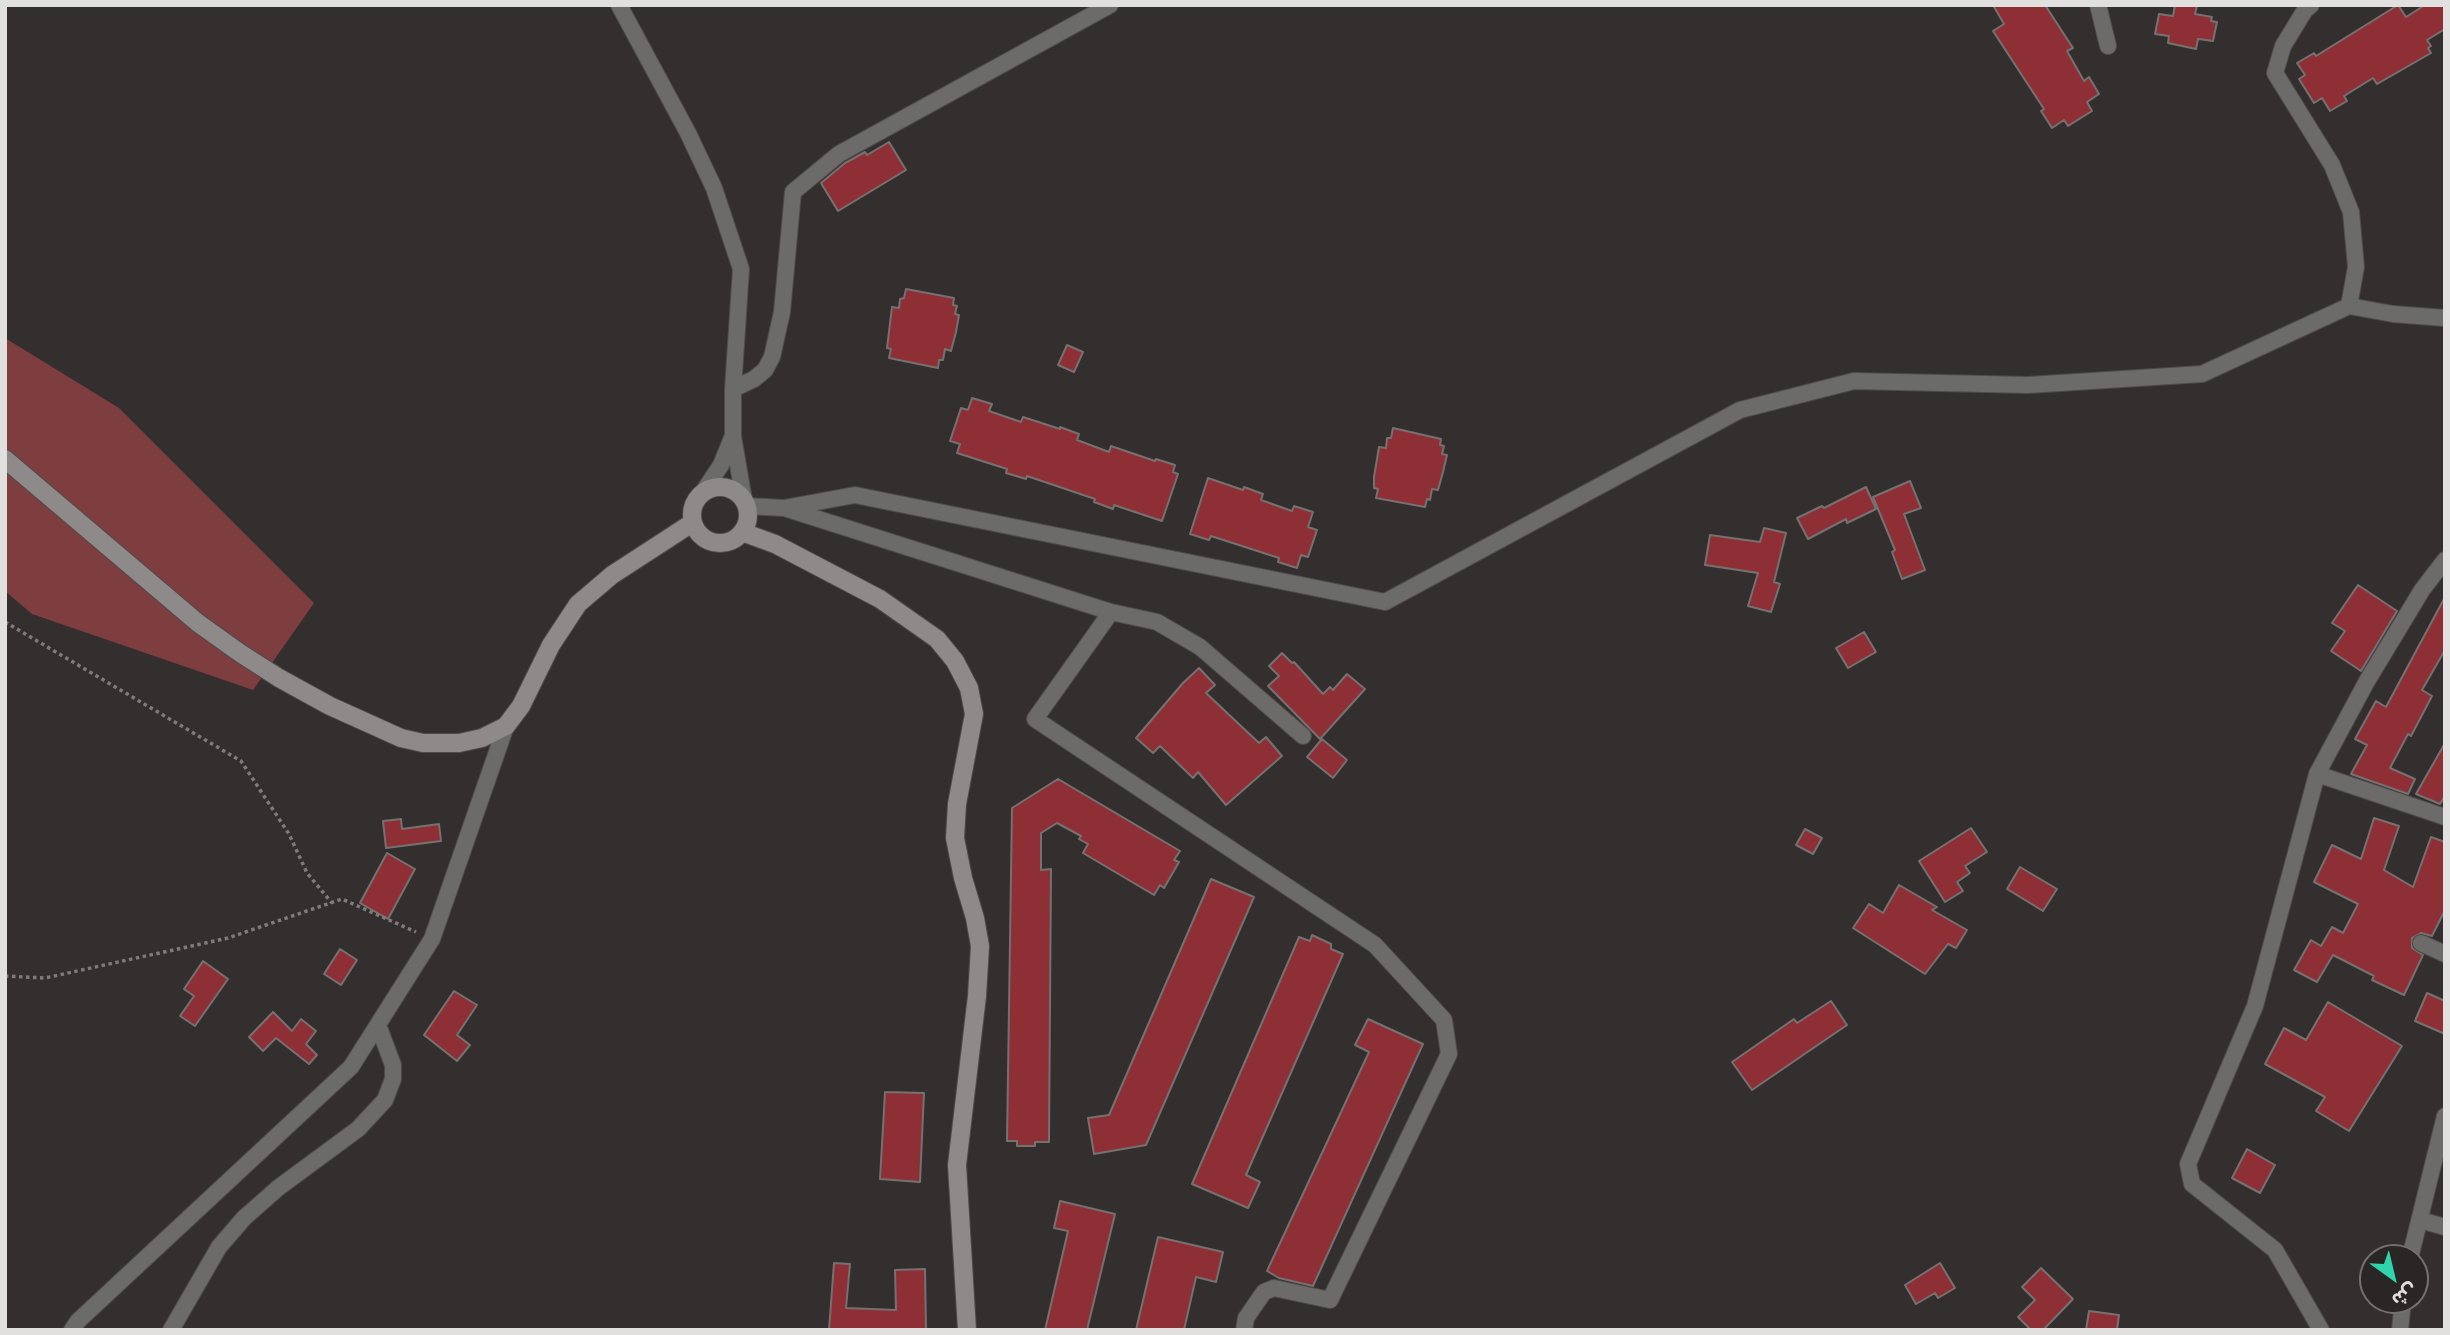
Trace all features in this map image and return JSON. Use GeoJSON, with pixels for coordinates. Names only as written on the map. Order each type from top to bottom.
{"type":"FeatureCollection","features":[{"type":"Feature","properties":{"kind":"main road"},"geometry":{"type":"LineString","coordinates":[[5,459],[198,623],[279,678],[330,706],[401,738],[423,743],[459,743],[482,738],[506,726],[521,706],[551,645],[578,604],[612,575],[692,523]]}},
{"type":"Feature","properties":{"kind":"main road"},"geometry":{"type":"LineString","coordinates":[[712,488],[730,488],[745,503],[748,515],[742,532],[728,542],[719,543],[702,538],[692,523],[693,506],[703,492],[712,488]]}},
{"type":"Feature","properties":{"kind":"main road"},"geometry":{"type":"LineString","coordinates":[[742,532],[775,544],[880,599],[937,639],[955,661],[969,688],[974,714],[957,804],[955,838],[962,878],[975,918],[980,946],[977,996],[957,1165],[967,1330]]}},
{"type":"Feature","properties":{"kind":"street"},"geometry":{"type":"LineString","coordinates":[[619,5],[688,133],[714,188],[741,270],[733,388],[733,436],[745,503],[783,508],[1111,612],[1157,622],[1200,647],[1303,736]]}},
{"type":"Feature","properties":{"kind":"street"},"geometry":{"type":"LineString","coordinates":[[733,388],[754,379],[765,370],[772,357],[782,312],[793,192],[839,154],[1110,5]]}},
{"type":"Feature","properties":{"kind":"street"},"geometry":{"type":"LineString","coordinates":[[2098,5],[2108,46]]}},
{"type":"Feature","properties":{"kind":"street"},"geometry":{"type":"LineString","coordinates":[[2311,5],[2305,10],[2283,46],[2275,73],[2332,165],[2351,212],[2356,267],[2349,306]]}},
{"type":"Feature","properties":{"kind":"street"},"geometry":{"type":"LineString","coordinates":[[783,508],[855,495],[1385,602],[1740,410],[1854,381],[2028,385],[2202,374],[2349,306],[2393,314],[2445,318]]}},
{"type":"Feature","properties":{"kind":"street"},"geometry":{"type":"LineString","coordinates":[[703,492],[721,465],[733,436]]}},
{"type":"Feature","properties":{"kind":"street"},"geometry":{"type":"LineString","coordinates":[[2321,1330],[2275,1250],[2192,1184],[2188,1164],[2255,1006],[2317,774],[2394,635],[2422,590],[2445,560]]}},
{"type":"Feature","properties":{"kind":"street"},"geometry":{"type":"LineString","coordinates":[[1111,612],[1035,719],[1375,945],[1444,1020],[1449,1054],[1330,1300],[1274,1288],[1264,1292],[1246,1318],[1244,1330]]}},
{"type":"Feature","properties":{"kind":"street"},"geometry":{"type":"LineString","coordinates":[[72,1330],[78,1321],[351,1067],[432,939],[506,726]]}},
{"type":"Feature","properties":{"kind":"street"},"geometry":{"type":"LineString","coordinates":[[2317,774],[2444,813]]}},
{"type":"Feature","properties":{"kind":"street"},"geometry":{"type":"LineString","coordinates":[[2421,943],[2445,954]]}},
{"type":"Feature","properties":{"kind":"street"},"geometry":{"type":"LineString","coordinates":[[171,1330],[219,1247],[244,1218],[278,1188],[358,1129],[385,1100],[393,1079],[393,1065],[377,1025]]}},
{"type":"Feature","properties":{"kind":"street"},"geometry":{"type":"LineString","coordinates":[[2414,1244],[2445,1116]]}},
{"type":"Feature","properties":{"kind":"street"},"geometry":{"type":"LineString","coordinates":[[2420,1220],[2445,1227]]}},
{"type":"Feature","properties":{"kind":"path"},"geometry":{"type":"LineString","coordinates":[[5,622],[241,761],[289,834],[307,873],[332,903]]}},
{"type":"Feature","properties":{"kind":"path"},"geometry":{"type":"LineString","coordinates":[[5,975],[45,978],[228,938],[342,900],[432,939]]}},
{"type":"Feature","properties":{"kind":"shaded area"},"geometry":{"type":"Polygon","coordinates":[[[5,338],[119,408],[314,603],[253,690],[32,614],[5,591],[5,338]]]}},
{"type":"Feature","properties":{"kind":"building"},"geometry":{"type":"Polygon","coordinates":[[[1993,5],[2045,5],[2073,48],[2067,51],[2084,81],[2089,77],[2099,94],[2087,102],[2092,111],[2068,126],[2064,120],[2052,128],[2041,111],[2044,109],[1993,31],[2004,24],[1993,5]]]}},
{"type":"Feature","properties":{"kind":"building"},"geometry":{"type":"Polygon","coordinates":[[[2175,5],[2197,5],[2195,14],[2212,17],[2211,21],[2217,22],[2213,41],[2198,39],[2196,49],[2168,43],[2169,36],[2155,34],[2159,14],[2173,16],[2175,5]]]}},
{"type":"Feature","properties":{"kind":"building"},"geometry":{"type":"Polygon","coordinates":[[[2398,5],[2406,17],[2425,5],[2445,5],[2445,29],[2427,40],[2431,53],[2377,84],[2373,78],[2344,96],[2347,101],[2330,111],[2322,98],[2314,103],[2299,79],[2305,75],[2297,63],[2314,53],[2316,56],[2398,5]]]}},
{"type":"Feature","properties":{"kind":"building"},"geometry":{"type":"Polygon","coordinates":[[[889,142],[906,170],[838,211],[821,183],[845,163],[865,152],[867,155],[889,142]]]}},
{"type":"Feature","properties":{"kind":"building"},"geometry":{"type":"Polygon","coordinates":[[[906,289],[954,298],[953,305],[957,306],[955,314],[959,315],[956,332],[951,351],[945,349],[938,368],[889,358],[891,349],[887,348],[892,307],[899,308],[900,299],[904,298],[906,289]]]}},
{"type":"Feature","properties":{"kind":"building"},"geometry":{"type":"Polygon","coordinates":[[[1067,345],[1083,352],[1074,372],[1058,365],[1067,345]]]}},
{"type":"Feature","properties":{"kind":"building"},"geometry":{"type":"Polygon","coordinates":[[[972,398],[992,404],[989,411],[1021,422],[1023,417],[1060,427],[1079,434],[1077,440],[1109,452],[1111,446],[1175,465],[1173,472],[1178,474],[1162,521],[1114,505],[1113,509],[1094,502],[1095,499],[1027,476],[1026,479],[1006,473],[1007,469],[957,453],[960,444],[950,441],[961,408],[968,410],[972,398]]]}},
{"type":"Feature","properties":{"kind":"building"},"geometry":{"type":"Polygon","coordinates":[[[1393,428],[1441,439],[1440,445],[1444,446],[1442,454],[1447,455],[1438,490],[1432,489],[1430,500],[1427,499],[1425,507],[1376,498],[1378,489],[1374,488],[1374,477],[1379,447],[1386,448],[1387,438],[1391,438],[1393,428]]]}},
{"type":"Feature","properties":{"kind":"building"},"geometry":{"type":"Polygon","coordinates":[[[1208,478],[1263,494],[1261,500],[1292,511],[1294,506],[1313,512],[1308,527],[1317,530],[1308,557],[1301,555],[1297,568],[1278,562],[1279,558],[1211,536],[1209,540],[1190,534],[1208,478]]]}},
{"type":"Feature","properties":{"kind":"building"},"geometry":{"type":"Polygon","coordinates":[[[1910,481],[1921,508],[1904,514],[1925,570],[1902,579],[1892,552],[1895,550],[1873,497],[1910,481]]]}},
{"type":"Feature","properties":{"kind":"building"},"geometry":{"type":"Polygon","coordinates":[[[1866,487],[1876,509],[1847,523],[1846,519],[1808,539],[1797,518],[1866,487]]]}},
{"type":"Feature","properties":{"kind":"building"},"geometry":{"type":"Polygon","coordinates":[[[1764,528],[1786,533],[1774,582],[1780,584],[1771,612],[1748,606],[1758,573],[1705,565],[1710,535],[1760,542],[1764,528]]]}},
{"type":"Feature","properties":{"kind":"building"},"geometry":{"type":"Polygon","coordinates":[[[2358,585],[2397,611],[2361,671],[2331,651],[2345,631],[2332,623],[2358,585]]]}},
{"type":"Feature","properties":{"kind":"building"},"geometry":{"type":"Polygon","coordinates":[[[2445,597],[2445,650],[2422,690],[2432,696],[2390,768],[2415,779],[2408,794],[2351,774],[2367,745],[2355,739],[2376,701],[2386,707],[2445,597]]]}},
{"type":"Feature","properties":{"kind":"building"},"geometry":{"type":"Polygon","coordinates":[[[1864,632],[1876,652],[1848,668],[1836,648],[1864,632]]]}},
{"type":"Feature","properties":{"kind":"building"},"geometry":{"type":"Polygon","coordinates":[[[1282,653],[1294,662],[1323,694],[1330,687],[1333,690],[1347,674],[1365,689],[1320,739],[1268,686],[1279,676],[1269,666],[1282,653]]]}},
{"type":"Feature","properties":{"kind":"building"},"geometry":{"type":"Polygon","coordinates":[[[1199,668],[1215,685],[1206,693],[1259,743],[1266,737],[1282,756],[1226,805],[1198,772],[1193,778],[1160,746],[1153,753],[1136,738],[1199,668]]]}},
{"type":"Feature","properties":{"kind":"building"},"geometry":{"type":"Polygon","coordinates":[[[1322,739],[1347,760],[1333,778],[1307,757],[1322,739]]]}},
{"type":"Feature","properties":{"kind":"building"},"geometry":{"type":"Polygon","coordinates":[[[2445,743],[2445,796],[2440,804],[2416,794],[2445,743]]]}},
{"type":"Feature","properties":{"kind":"building"},"geometry":{"type":"Polygon","coordinates":[[[1058,779],[1180,851],[1174,860],[1179,862],[1164,888],[1160,885],[1154,895],[1083,853],[1088,844],[1079,839],[1081,836],[1057,823],[1041,833],[1041,870],[1051,869],[1049,1142],[1035,1142],[1035,1146],[1017,1146],[1017,1141],[1007,1141],[1012,808],[1058,779]]]}},
{"type":"Feature","properties":{"kind":"building"},"geometry":{"type":"Polygon","coordinates":[[[2374,818],[2399,826],[2384,870],[2413,887],[2431,837],[2445,842],[2445,910],[2432,936],[2421,933],[2412,938],[2412,948],[2423,955],[2404,995],[2372,980],[2374,976],[2333,955],[2317,982],[2294,970],[2311,940],[2321,946],[2332,927],[2343,933],[2358,904],[2314,882],[2332,845],[2361,859],[2374,818]]]}},
{"type":"Feature","properties":{"kind":"building"},"geometry":{"type":"Polygon","coordinates":[[[401,819],[402,829],[439,824],[441,841],[386,848],[383,821],[401,819]]]}},
{"type":"Feature","properties":{"kind":"building"},"geometry":{"type":"Polygon","coordinates":[[[1971,828],[1987,852],[1965,866],[1970,873],[1957,882],[1963,891],[1945,902],[1919,861],[1971,828]]]}},
{"type":"Feature","properties":{"kind":"building"},"geometry":{"type":"Polygon","coordinates":[[[1805,829],[1822,838],[1813,854],[1796,845],[1805,829]]]}},
{"type":"Feature","properties":{"kind":"building"},"geometry":{"type":"Polygon","coordinates":[[[387,853],[415,869],[388,919],[360,903],[387,853]]]}},
{"type":"Feature","properties":{"kind":"building"},"geometry":{"type":"Polygon","coordinates":[[[2020,867],[2057,889],[2043,911],[2007,889],[2020,867]]]}},
{"type":"Feature","properties":{"kind":"building"},"geometry":{"type":"Polygon","coordinates":[[[1211,879],[1254,897],[1146,1145],[1094,1154],[1088,1118],[1109,1115],[1211,879]]]}},
{"type":"Feature","properties":{"kind":"building"},"geometry":{"type":"Polygon","coordinates":[[[1899,885],[1937,907],[1932,910],[1967,930],[1956,948],[1948,944],[1925,974],[1853,928],[1869,904],[1883,913],[1899,885]]]}},
{"type":"Feature","properties":{"kind":"building"},"geometry":{"type":"Polygon","coordinates":[[[1312,935],[1331,944],[1331,949],[1343,954],[1246,1175],[1260,1182],[1248,1208],[1192,1184],[1299,937],[1310,941],[1312,935]]]}},
{"type":"Feature","properties":{"kind":"building"},"geometry":{"type":"Polygon","coordinates":[[[340,949],[357,960],[341,985],[324,974],[340,949]]]}},
{"type":"Feature","properties":{"kind":"building"},"geometry":{"type":"Polygon","coordinates":[[[203,961],[228,979],[195,1026],[180,1016],[194,996],[184,989],[203,961]]]}},
{"type":"Feature","properties":{"kind":"building"},"geometry":{"type":"Polygon","coordinates":[[[454,991],[477,1005],[457,1035],[470,1045],[457,1061],[424,1035],[454,991]]]}},
{"type":"Feature","properties":{"kind":"building"},"geometry":{"type":"Polygon","coordinates":[[[2427,993],[2445,1001],[2445,1034],[2415,1021],[2427,993]]]}},
{"type":"Feature","properties":{"kind":"building"},"geometry":{"type":"Polygon","coordinates":[[[1831,1001],[1847,1025],[1752,1090],[1732,1062],[1794,1019],[1797,1023],[1831,1001]]]}},
{"type":"Feature","properties":{"kind":"building"},"geometry":{"type":"Polygon","coordinates":[[[2328,1002],[2402,1046],[2349,1131],[2316,1111],[2325,1097],[2265,1064],[2284,1028],[2306,1040],[2328,1002]]]}},
{"type":"Feature","properties":{"kind":"building"},"geometry":{"type":"Polygon","coordinates":[[[273,1012],[292,1031],[301,1019],[316,1031],[306,1044],[317,1055],[309,1064],[276,1038],[263,1051],[249,1037],[273,1012]]]}},
{"type":"Feature","properties":{"kind":"building"},"geometry":{"type":"Polygon","coordinates":[[[1368,1019],[1423,1044],[1313,1286],[1279,1278],[1267,1271],[1369,1052],[1355,1045],[1368,1019]]]}},
{"type":"Feature","properties":{"kind":"building"},"geometry":{"type":"Polygon","coordinates":[[[885,1092],[924,1093],[920,1182],[880,1179],[885,1092]]]}},
{"type":"Feature","properties":{"kind":"building"},"geometry":{"type":"Polygon","coordinates":[[[2247,1149],[2275,1165],[2260,1193],[2232,1178],[2247,1149]]]}},
{"type":"Feature","properties":{"kind":"building"},"geometry":{"type":"Polygon","coordinates":[[[1060,1201],[1115,1214],[1087,1330],[1045,1330],[1068,1231],[1054,1228],[1060,1201]]]}},
{"type":"Feature","properties":{"kind":"building"},"geometry":{"type":"Polygon","coordinates":[[[1158,1237],[1223,1252],[1216,1282],[1196,1277],[1184,1330],[1136,1330],[1158,1237]]]}},
{"type":"Feature","properties":{"kind":"building"},"geometry":{"type":"Polygon","coordinates":[[[834,1263],[850,1264],[846,1308],[896,1310],[895,1270],[925,1269],[926,1330],[829,1330],[834,1263]]]}},
{"type":"Feature","properties":{"kind":"building"},"geometry":{"type":"Polygon","coordinates":[[[1940,1263],[1955,1288],[1938,1298],[1935,1293],[1916,1304],[1905,1285],[1940,1263]]]}},
{"type":"Feature","properties":{"kind":"building"},"geometry":{"type":"Polygon","coordinates":[[[2041,1268],[2073,1299],[2043,1330],[2031,1330],[2018,1317],[2035,1300],[2022,1287],[2041,1268]]]}},
{"type":"Feature","properties":{"kind":"building"},"geometry":{"type":"Polygon","coordinates":[[[2089,1311],[2119,1315],[2117,1330],[2086,1330],[2089,1311]]]}}]}
